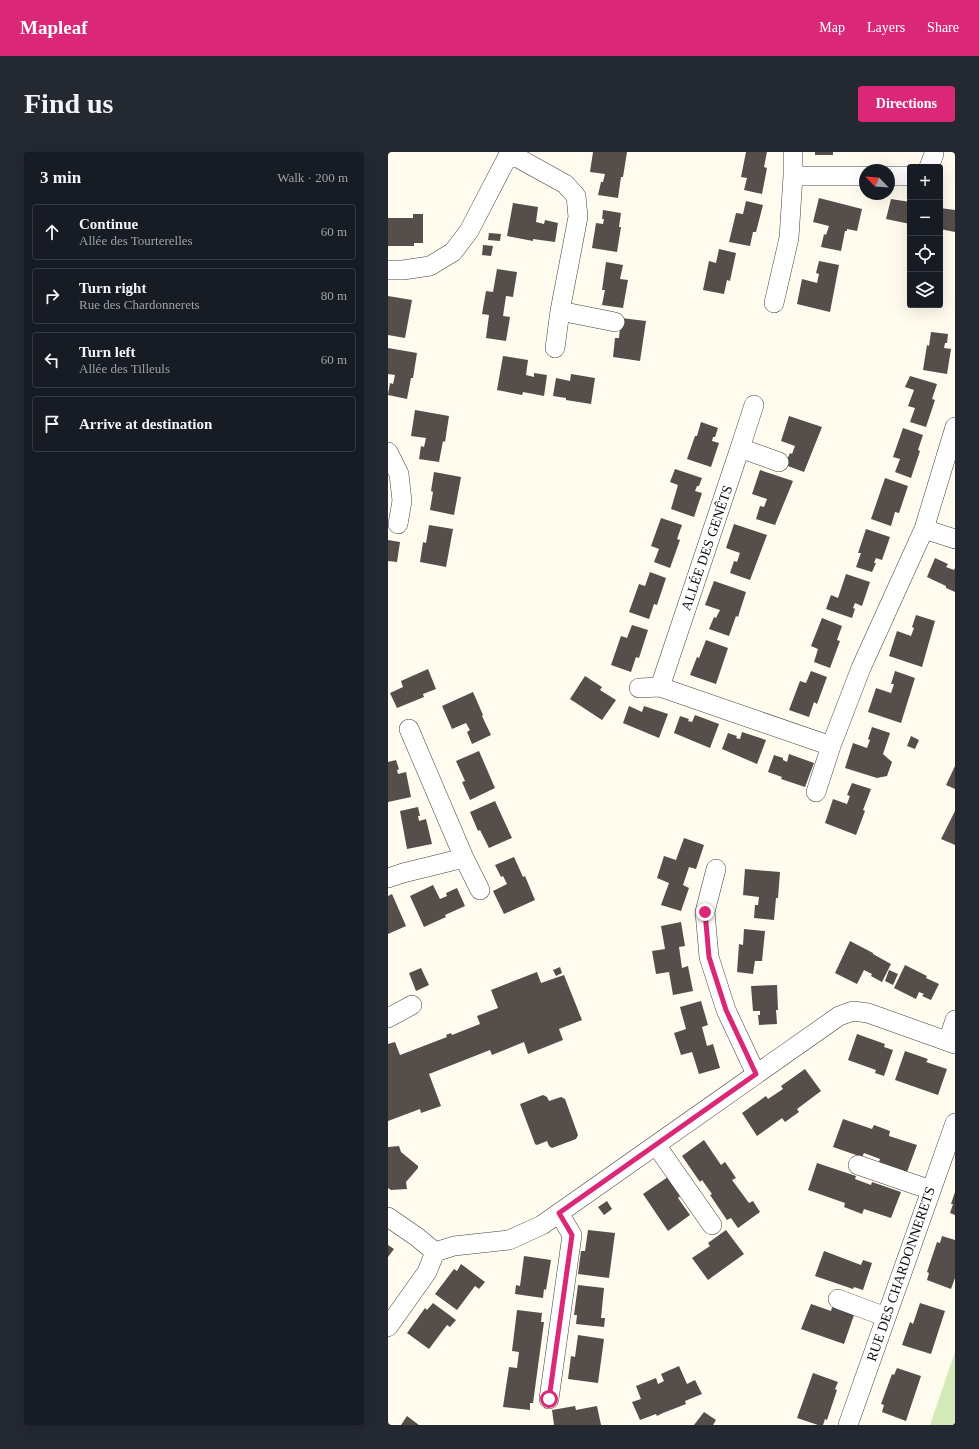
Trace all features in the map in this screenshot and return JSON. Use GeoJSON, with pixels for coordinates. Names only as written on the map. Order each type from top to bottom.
{"type":"FeatureCollection","features":[{"type":"Feature","properties":{"kind":"street"},"geometry":{"type":"LineString","coordinates":[[774,303],[789,238],[793,152]]}},
{"type":"Feature","properties":{"kind":"street"},"geometry":{"type":"LineString","coordinates":[[388,270],[403,270],[430,266],[453,252],[469,231],[510,153],[565,184],[576,196],[578,217],[560,311],[555,348]]}},
{"type":"Feature","properties":{"kind":"street"},"geometry":{"type":"LineString","coordinates":[[793,176],[859,176]]}},
{"type":"Feature","properties":{"kind":"street"},"geometry":{"type":"LineString","coordinates":[[895,176],[907,176]]}},
{"type":"Feature","properties":{"kind":"street"},"geometry":{"type":"LineString","coordinates":[[560,311],[615,322]]}},
{"type":"Feature","properties":{"kind":"street","name":"ALLÉE DES GENÊTS"},"geometry":{"type":"LineString","coordinates":[[660,687],[754,405]]}},
{"type":"Feature","properties":{"kind":"street"},"geometry":{"type":"LineString","coordinates":[[816,792],[862,668],[924,529],[955,427]]}},
{"type":"Feature","properties":{"kind":"street"},"geometry":{"type":"LineString","coordinates":[[740,448],[779,462]]}},
{"type":"Feature","properties":{"kind":"street"},"geometry":{"type":"LineString","coordinates":[[388,452],[402,501],[398,524]]}},
{"type":"Feature","properties":{"kind":"street"},"geometry":{"type":"LineString","coordinates":[[924,529],[955,539]]}},
{"type":"Feature","properties":{"kind":"street"},"geometry":{"type":"LineString","coordinates":[[639,688],[660,687],[832,746]]}},
{"type":"Feature","properties":{"kind":"street"},"geometry":{"type":"LineString","coordinates":[[409,729],[464,858],[480,890]]}},
{"type":"Feature","properties":{"kind":"street"},"geometry":{"type":"LineString","coordinates":[[388,878],[464,858]]}},
{"type":"Feature","properties":{"kind":"street"},"geometry":{"type":"LineString","coordinates":[[716,869],[705,912],[709,957],[726,1010],[756,1074]]}},
{"type":"Feature","properties":{"kind":"street"},"geometry":{"type":"LineString","coordinates":[[388,1018],[412,1005]]}},
{"type":"Feature","properties":{"kind":"street"},"geometry":{"type":"LineString","coordinates":[[435,1252],[454,1246],[509,1240],[542,1225],[839,1016],[853,1011],[868,1013],[951,1043],[955,1020]]}},
{"type":"Feature","properties":{"kind":"street","name":"RUE DES CHARDONNERETS"},"geometry":{"type":"LineString","coordinates":[[848,1425],[955,1123]]}},
{"type":"Feature","properties":{"kind":"street"},"geometry":{"type":"LineString","coordinates":[[656,1145],[712,1225]]}},
{"type":"Feature","properties":{"kind":"street"},"geometry":{"type":"LineString","coordinates":[[858,1165],[931,1190]]}},
{"type":"Feature","properties":{"kind":"street"},"geometry":{"type":"LineString","coordinates":[[549,1399],[572,1235],[559,1213]]}},
{"type":"Feature","properties":{"kind":"street"},"geometry":{"type":"LineString","coordinates":[[388,1217],[417,1237],[435,1252]]}},
{"type":"Feature","properties":{"kind":"street"},"geometry":{"type":"LineString","coordinates":[[388,1327],[427,1272],[435,1252]]}},
{"type":"Feature","properties":{"kind":"street"},"geometry":{"type":"LineString","coordinates":[[838,1299],[886,1317]]}},
{"type":"Feature","properties":{"kind":"green space"},"geometry":{"type":"Polygon","coordinates":[[[955,1352],[955,1425],[930,1425],[955,1352]]]}},
{"type":"Feature","properties":{"kind":"building"},"geometry":{"type":"Polygon","coordinates":[[[593,152],[627,152],[618,198],[598,195],[601,182],[603,182],[605,174],[590,172],[593,152]]]}},
{"type":"Feature","properties":{"kind":"building"},"geometry":{"type":"Polygon","coordinates":[[[746,152],[767,152],[764,167],[767,168],[762,194],[744,190],[747,178],[741,177],[746,152]]]}},
{"type":"Feature","properties":{"kind":"building"},"geometry":{"type":"Polygon","coordinates":[[[815,152],[833,152],[833,155],[815,155],[815,152]]]}},
{"type":"Feature","properties":{"kind":"building"},"geometry":{"type":"Polygon","coordinates":[[[819,198],[862,209],[857,231],[847,229],[847,231],[845,231],[841,251],[821,247],[824,234],[826,235],[829,226],[813,222],[819,198]]]}},
{"type":"Feature","properties":{"kind":"building"},"geometry":{"type":"Polygon","coordinates":[[[891,200],[907,202],[907,223],[886,219],[891,200]]]}},
{"type":"Feature","properties":{"kind":"building"},"geometry":{"type":"Polygon","coordinates":[[[746,201],[763,205],[756,232],[753,232],[750,246],[729,242],[736,213],[743,214],[746,201]]]}},
{"type":"Feature","properties":{"kind":"building"},"geometry":{"type":"Polygon","coordinates":[[[513,203],[538,207],[536,222],[544,224],[545,220],[558,223],[555,242],[533,239],[533,241],[507,236],[513,203]]]}},
{"type":"Feature","properties":{"kind":"building"},"geometry":{"type":"Polygon","coordinates":[[[943,208],[955,210],[955,232],[943,230],[943,208]]]}},
{"type":"Feature","properties":{"kind":"building"},"geometry":{"type":"Polygon","coordinates":[[[603,210],[621,213],[619,227],[621,227],[617,252],[592,248],[596,223],[603,224],[603,210]]]}},
{"type":"Feature","properties":{"kind":"building"},"geometry":{"type":"Polygon","coordinates":[[[413,214],[423,214],[423,243],[414,243],[414,246],[388,246],[388,218],[413,218],[413,214]]]}},
{"type":"Feature","properties":{"kind":"building"},"geometry":{"type":"Polygon","coordinates":[[[489,233],[501,234],[500,241],[488,240],[489,233]]]}},
{"type":"Feature","properties":{"kind":"building"},"geometry":{"type":"Polygon","coordinates":[[[483,245],[493,246],[491,256],[482,255],[483,245]]]}},
{"type":"Feature","properties":{"kind":"building"},"geometry":{"type":"Polygon","coordinates":[[[719,249],[736,253],[730,281],[727,280],[724,294],[703,290],[709,261],[716,263],[719,249]]]}},
{"type":"Feature","properties":{"kind":"building"},"geometry":{"type":"Polygon","coordinates":[[[819,261],[839,265],[830,312],[797,304],[802,279],[817,283],[819,274],[816,273],[819,261]]]}},
{"type":"Feature","properties":{"kind":"building"},"geometry":{"type":"Polygon","coordinates":[[[606,262],[623,265],[620,279],[628,280],[623,308],[602,305],[605,290],[602,290],[606,262]]]}},
{"type":"Feature","properties":{"kind":"building"},"geometry":{"type":"Polygon","coordinates":[[[497,269],[517,272],[513,297],[506,296],[503,316],[510,317],[506,341],[486,338],[489,315],[482,314],[486,291],[493,292],[497,269]]]}},
{"type":"Feature","properties":{"kind":"building"},"geometry":{"type":"Polygon","coordinates":[[[388,296],[412,300],[405,338],[388,335],[388,296]]]}},
{"type":"Feature","properties":{"kind":"building"},"geometry":{"type":"Polygon","coordinates":[[[621,318],[646,321],[640,361],[613,357],[615,338],[619,338],[621,318]]]}},
{"type":"Feature","properties":{"kind":"building"},"geometry":{"type":"Polygon","coordinates":[[[931,332],[948,334],[947,343],[945,343],[944,348],[951,349],[947,374],[923,370],[927,345],[929,346],[931,332]]]}},
{"type":"Feature","properties":{"kind":"building"},"geometry":{"type":"Polygon","coordinates":[[[388,348],[417,353],[413,378],[411,378],[407,399],[388,395],[390,383],[393,384],[395,375],[388,374],[388,348]]]}},
{"type":"Feature","properties":{"kind":"building"},"geometry":{"type":"Polygon","coordinates":[[[503,356],[528,360],[526,375],[534,377],[534,373],[547,375],[544,396],[523,392],[522,395],[497,390],[503,356]]]}},
{"type":"Feature","properties":{"kind":"building"},"geometry":{"type":"Polygon","coordinates":[[[571,374],[595,378],[591,404],[566,400],[566,398],[553,396],[556,378],[570,381],[571,374]]]}},
{"type":"Feature","properties":{"kind":"building"},"geometry":{"type":"Polygon","coordinates":[[[910,376],[937,384],[932,399],[935,400],[926,427],[910,422],[915,408],[908,406],[914,390],[905,387],[910,376]]]}},
{"type":"Feature","properties":{"kind":"building"},"geometry":{"type":"Polygon","coordinates":[[[415,410],[449,416],[445,442],[443,441],[439,462],[419,459],[421,446],[424,447],[426,438],[411,436],[415,410]]]}},
{"type":"Feature","properties":{"kind":"building"},"geometry":{"type":"Polygon","coordinates":[[[789,416],[822,427],[804,472],[785,465],[795,446],[781,441],[789,416]]]}},
{"type":"Feature","properties":{"kind":"building"},"geometry":{"type":"Polygon","coordinates":[[[701,422],[718,428],[712,441],[719,443],[711,467],[687,459],[695,436],[697,436],[701,422]]]}},
{"type":"Feature","properties":{"kind":"building"},"geometry":{"type":"Polygon","coordinates":[[[903,428],[923,435],[918,450],[920,451],[911,478],[895,472],[900,459],[893,457],[903,428]]]}},
{"type":"Feature","properties":{"kind":"building"},"geometry":{"type":"Polygon","coordinates":[[[675,469],[702,478],[695,491],[702,493],[694,517],[671,509],[678,485],[670,482],[675,469]]]}},
{"type":"Feature","properties":{"kind":"building"},"geometry":{"type":"Polygon","coordinates":[[[760,470],[793,481],[775,525],[756,519],[760,506],[764,507],[767,499],[752,494],[760,470]]]}},
{"type":"Feature","properties":{"kind":"building"},"geometry":{"type":"Polygon","coordinates":[[[434,472],[461,477],[454,515],[430,510],[434,472]]]}},
{"type":"Feature","properties":{"kind":"building"},"geometry":{"type":"Polygon","coordinates":[[[885,478],[908,486],[899,513],[895,512],[891,526],[871,519],[885,478]]]}},
{"type":"Feature","properties":{"kind":"building"},"geometry":{"type":"Polygon","coordinates":[[[661,518],[682,525],[677,539],[680,540],[670,568],[654,562],[659,549],[651,546],[661,518]]]}},
{"type":"Feature","properties":{"kind":"building"},"geometry":{"type":"Polygon","coordinates":[[[734,524],[767,535],[750,580],[730,573],[734,561],[737,562],[740,553],[726,548],[734,524]]]}},
{"type":"Feature","properties":{"kind":"building"},"geometry":{"type":"Polygon","coordinates":[[[429,525],[453,529],[446,567],[420,562],[423,542],[426,543],[429,525]]]}},
{"type":"Feature","properties":{"kind":"building"},"geometry":{"type":"Polygon","coordinates":[[[866,529],[890,537],[882,560],[876,558],[874,563],[876,563],[872,572],[856,567],[861,553],[858,553],[866,529]]]}},
{"type":"Feature","properties":{"kind":"building"},"geometry":{"type":"Polygon","coordinates":[[[388,540],[400,542],[397,562],[388,561],[388,540]]]}},
{"type":"Feature","properties":{"kind":"building"},"geometry":{"type":"Polygon","coordinates":[[[935,558],[948,564],[946,567],[954,570],[955,568],[955,592],[927,577],[935,558]]]}},
{"type":"Feature","properties":{"kind":"building"},"geometry":{"type":"Polygon","coordinates":[[[650,572],[666,578],[657,605],[654,604],[649,619],[629,612],[639,584],[645,586],[650,572]]]}},
{"type":"Feature","properties":{"kind":"building"},"geometry":{"type":"Polygon","coordinates":[[[846,574],[870,582],[862,606],[855,603],[852,618],[826,609],[831,595],[838,598],[846,574]]]}},
{"type":"Feature","properties":{"kind":"building"},"geometry":{"type":"Polygon","coordinates":[[[714,581],[746,592],[738,617],[736,616],[729,636],[709,629],[714,617],[716,618],[720,610],[705,605],[714,581]]]}},
{"type":"Feature","properties":{"kind":"building"},"geometry":{"type":"Polygon","coordinates":[[[916,615],[935,621],[922,667],[889,656],[897,631],[911,636],[916,615]]]}},
{"type":"Feature","properties":{"kind":"building"},"geometry":{"type":"Polygon","coordinates":[[[822,618],[842,626],[837,640],[840,641],[830,668],[814,662],[818,649],[811,646],[822,618]]]}},
{"type":"Feature","properties":{"kind":"building"},"geometry":{"type":"Polygon","coordinates":[[[632,625],[648,630],[639,658],[636,657],[631,672],[611,665],[621,636],[627,638],[632,625]]]}},
{"type":"Feature","properties":{"kind":"building"},"geometry":{"type":"Polygon","coordinates":[[[706,640],[728,648],[716,684],[690,675],[706,640]]]}},
{"type":"Feature","properties":{"kind":"building"},"geometry":{"type":"Polygon","coordinates":[[[428,669],[436,689],[423,694],[424,697],[397,708],[390,693],[403,687],[401,681],[428,669]]]}},
{"type":"Feature","properties":{"kind":"building"},"geometry":{"type":"Polygon","coordinates":[[[811,671],[827,677],[817,704],[814,702],[809,717],[789,710],[800,681],[806,683],[811,671]]]}},
{"type":"Feature","properties":{"kind":"building"},"geometry":{"type":"Polygon","coordinates":[[[895,671],[915,678],[901,723],[868,712],[876,688],[891,693],[894,684],[891,684],[895,671]]]}},
{"type":"Feature","properties":{"kind":"building"},"geometry":{"type":"Polygon","coordinates":[[[585,676],[602,687],[600,690],[616,700],[602,720],[570,699],[585,676]]]}},
{"type":"Feature","properties":{"kind":"building"},"geometry":{"type":"Polygon","coordinates":[[[473,692],[491,735],[472,744],[467,732],[470,730],[466,723],[452,729],[442,706],[473,692]]]}},
{"type":"Feature","properties":{"kind":"building"},"geometry":{"type":"Polygon","coordinates":[[[629,706],[642,712],[644,706],[668,714],[659,738],[623,723],[629,706]]]}},
{"type":"Feature","properties":{"kind":"building"},"geometry":{"type":"Polygon","coordinates":[[[695,715],[719,724],[710,748],[674,733],[680,716],[689,719],[688,721],[692,722],[695,715]]]}},
{"type":"Feature","properties":{"kind":"building"},"geometry":{"type":"Polygon","coordinates":[[[872,727],[890,733],[883,754],[892,762],[887,776],[877,778],[845,768],[853,743],[867,748],[872,727]]]}},
{"type":"Feature","properties":{"kind":"building"},"geometry":{"type":"Polygon","coordinates":[[[742,732],[766,740],[757,764],[722,749],[728,733],[737,736],[736,738],[740,739],[742,732]]]}},
{"type":"Feature","properties":{"kind":"building"},"geometry":{"type":"Polygon","coordinates":[[[911,736],[919,740],[915,749],[907,746],[911,736]]]}},
{"type":"Feature","properties":{"kind":"building"},"geometry":{"type":"Polygon","coordinates":[[[479,751],[495,788],[470,800],[462,782],[465,781],[456,761],[479,751]]]}},
{"type":"Feature","properties":{"kind":"building"},"geometry":{"type":"Polygon","coordinates":[[[789,754],[814,763],[805,787],[781,779],[782,777],[768,772],[774,755],[783,758],[783,760],[787,762],[789,754]]]}},
{"type":"Feature","properties":{"kind":"building"},"geometry":{"type":"Polygon","coordinates":[[[396,760],[399,769],[397,770],[398,774],[406,772],[411,797],[388,802],[388,762],[396,760]]]}},
{"type":"Feature","properties":{"kind":"building"},"geometry":{"type":"Polygon","coordinates":[[[955,766],[955,789],[946,785],[955,766]]]}},
{"type":"Feature","properties":{"kind":"building"},"geometry":{"type":"Polygon","coordinates":[[[852,783],[871,789],[856,835],[825,823],[833,799],[847,804],[850,796],[847,795],[852,783]]]}},
{"type":"Feature","properties":{"kind":"building"},"geometry":{"type":"Polygon","coordinates":[[[495,801],[512,838],[489,848],[480,830],[478,831],[470,812],[495,801]]]}},
{"type":"Feature","properties":{"kind":"building"},"geometry":{"type":"Polygon","coordinates":[[[418,807],[420,816],[418,816],[419,821],[426,819],[432,844],[407,849],[400,811],[418,807]]]}},
{"type":"Feature","properties":{"kind":"building"},"geometry":{"type":"Polygon","coordinates":[[[955,811],[955,845],[941,839],[955,811]]]}},
{"type":"Feature","properties":{"kind":"building"},"geometry":{"type":"Polygon","coordinates":[[[684,838],[704,845],[696,869],[689,867],[683,885],[689,888],[681,911],[661,905],[669,883],[657,878],[664,856],[676,860],[684,838]]]}},
{"type":"Feature","properties":{"kind":"building"},"geometry":{"type":"Polygon","coordinates":[[[514,857],[523,877],[525,876],[535,900],[504,914],[493,891],[507,884],[503,876],[501,877],[495,865],[514,857]]]}},
{"type":"Feature","properties":{"kind":"building"},"geometry":{"type":"Polygon","coordinates":[[[745,869],[780,872],[778,898],[776,898],[774,920],[754,918],[755,905],[758,905],[759,897],[743,895],[745,869]]]}},
{"type":"Feature","properties":{"kind":"building"},"geometry":{"type":"Polygon","coordinates":[[[433,885],[440,899],[447,896],[446,893],[457,888],[465,906],[424,927],[410,896],[433,885]]]}},
{"type":"Feature","properties":{"kind":"building"},"geometry":{"type":"Polygon","coordinates":[[[392,894],[406,926],[388,934],[388,896],[392,894]]]}},
{"type":"Feature","properties":{"kind":"building"},"geometry":{"type":"Polygon","coordinates":[[[681,922],[685,946],[679,947],[682,968],[688,966],[693,991],[673,995],[669,972],[656,974],[652,951],[665,949],[661,926],[681,922]]]}},
{"type":"Feature","properties":{"kind":"building"},"geometry":{"type":"Polygon","coordinates":[[[744,929],[765,931],[762,961],[755,961],[753,974],[737,972],[739,944],[743,945],[744,929]]]}},
{"type":"Feature","properties":{"kind":"building"},"geometry":{"type":"Polygon","coordinates":[[[850,941],[891,964],[882,982],[864,970],[857,984],[835,973],[850,941]]]}},
{"type":"Feature","properties":{"kind":"building"},"geometry":{"type":"Polygon","coordinates":[[[905,965],[939,984],[931,1000],[922,996],[924,994],[919,992],[916,999],[894,988],[905,965]]]}},
{"type":"Feature","properties":{"kind":"building"},"geometry":{"type":"Polygon","coordinates":[[[560,967],[562,973],[556,976],[553,970],[560,967]]]}},
{"type":"Feature","properties":{"kind":"building"},"geometry":{"type":"Polygon","coordinates":[[[421,968],[429,985],[416,991],[409,973],[421,968]]]}},
{"type":"Feature","properties":{"kind":"building"},"geometry":{"type":"Polygon","coordinates":[[[889,970],[898,974],[893,985],[885,981],[889,970]]]}},
{"type":"Feature","properties":{"kind":"building"},"geometry":{"type":"Polygon","coordinates":[[[537,972],[541,983],[564,975],[582,1020],[559,1029],[563,1040],[528,1054],[524,1042],[492,1055],[490,1050],[429,1074],[441,1106],[421,1113],[420,1109],[388,1121],[388,1044],[395,1042],[400,1055],[447,1037],[446,1035],[451,1033],[452,1035],[480,1024],[477,1016],[498,1008],[491,990],[537,972]]]}},
{"type":"Feature","properties":{"kind":"building"},"geometry":{"type":"Polygon","coordinates":[[[777,985],[777,1024],[759,1025],[758,1015],[760,1015],[760,1011],[753,1011],[751,986],[777,985]]]}},
{"type":"Feature","properties":{"kind":"building"},"geometry":{"type":"Polygon","coordinates":[[[701,1001],[708,1025],[702,1027],[707,1046],[713,1044],[720,1068],[699,1074],[692,1052],[681,1055],[674,1033],[686,1029],[680,1007],[701,1001]]]}},
{"type":"Feature","properties":{"kind":"building"},"geometry":{"type":"Polygon","coordinates":[[[857,1034],[885,1044],[884,1047],[893,1050],[884,1076],[875,1073],[876,1070],[848,1060],[857,1034]]]}},
{"type":"Feature","properties":{"kind":"building"},"geometry":{"type":"Polygon","coordinates":[[[905,1051],[928,1059],[926,1062],[947,1069],[938,1095],[895,1080],[905,1051]]]}},
{"type":"Feature","properties":{"kind":"building"},"geometry":{"type":"Polygon","coordinates":[[[805,1069],[821,1091],[797,1109],[799,1112],[785,1122],[782,1118],[757,1136],[742,1113],[766,1096],[768,1099],[783,1089],[781,1086],[805,1069]]]}},
{"type":"Feature","properties":{"kind":"building"},"geometry":{"type":"Polygon","coordinates":[[[543,1095],[547,1097],[549,1101],[561,1097],[565,1099],[578,1135],[576,1139],[552,1148],[549,1146],[547,1141],[537,1145],[535,1144],[520,1104],[543,1095]]]}},
{"type":"Feature","properties":{"kind":"building"},"geometry":{"type":"Polygon","coordinates":[[[843,1119],[872,1129],[874,1125],[890,1131],[889,1136],[917,1145],[907,1172],[879,1162],[880,1159],[864,1153],[862,1157],[833,1147],[843,1119]]]}},
{"type":"Feature","properties":{"kind":"building"},"geometry":{"type":"Polygon","coordinates":[[[704,1140],[721,1165],[725,1162],[736,1178],[732,1180],[749,1203],[753,1201],[760,1212],[738,1228],[731,1218],[727,1220],[710,1195],[712,1194],[702,1180],[700,1182],[682,1156],[704,1140]]]}},
{"type":"Feature","properties":{"kind":"building"},"geometry":{"type":"Polygon","coordinates":[[[399,1146],[401,1152],[418,1166],[418,1168],[406,1182],[407,1189],[391,1190],[388,1188],[388,1147],[399,1146]]]}},
{"type":"Feature","properties":{"kind":"building"},"geometry":{"type":"Polygon","coordinates":[[[817,1163],[856,1176],[855,1179],[871,1185],[872,1182],[901,1192],[891,1218],[864,1209],[862,1214],[844,1207],[845,1203],[808,1190],[817,1163]]]}},
{"type":"Feature","properties":{"kind":"building"},"geometry":{"type":"Polygon","coordinates":[[[668,1177],[681,1195],[678,1198],[690,1215],[668,1231],[643,1194],[668,1177]]]}},
{"type":"Feature","properties":{"kind":"building"},"geometry":{"type":"Polygon","coordinates":[[[955,1192],[955,1215],[950,1213],[955,1192]]]}},
{"type":"Feature","properties":{"kind":"building"},"geometry":{"type":"Polygon","coordinates":[[[607,1201],[612,1209],[604,1215],[598,1207],[607,1201]]]}},
{"type":"Feature","properties":{"kind":"building"},"geometry":{"type":"Polygon","coordinates":[[[588,1230],[615,1233],[609,1278],[578,1274],[581,1251],[585,1251],[588,1230]]]}},
{"type":"Feature","properties":{"kind":"building"},"geometry":{"type":"Polygon","coordinates":[[[726,1230],[744,1254],[708,1280],[692,1258],[710,1246],[708,1243],[726,1230]]]}},
{"type":"Feature","properties":{"kind":"building"},"geometry":{"type":"Polygon","coordinates":[[[942,1236],[955,1240],[955,1278],[951,1289],[927,1280],[929,1273],[927,1272],[937,1242],[940,1243],[942,1236]]]}},
{"type":"Feature","properties":{"kind":"building"},"geometry":{"type":"Polygon","coordinates":[[[388,1245],[394,1249],[388,1257],[388,1245]]]}},
{"type":"Feature","properties":{"kind":"building"},"geometry":{"type":"Polygon","coordinates":[[[824,1251],[861,1265],[863,1260],[872,1263],[863,1290],[854,1287],[853,1289],[815,1276],[824,1251]]]}},
{"type":"Feature","properties":{"kind":"building"},"geometry":{"type":"Polygon","coordinates":[[[524,1256],[551,1260],[546,1290],[544,1289],[543,1298],[515,1294],[516,1285],[520,1286],[524,1256]]]}},
{"type":"Feature","properties":{"kind":"building"},"geometry":{"type":"Polygon","coordinates":[[[461,1264],[485,1282],[479,1289],[475,1286],[457,1310],[435,1294],[454,1269],[457,1271],[461,1264]]]}},
{"type":"Feature","properties":{"kind":"building"},"geometry":{"type":"Polygon","coordinates":[[[578,1285],[604,1288],[601,1318],[605,1318],[604,1327],[576,1324],[577,1315],[574,1315],[578,1285]]]}},
{"type":"Feature","properties":{"kind":"building"},"geometry":{"type":"Polygon","coordinates":[[[433,1303],[456,1320],[450,1327],[447,1325],[429,1349],[407,1333],[425,1308],[427,1310],[433,1303]]]}},
{"type":"Feature","properties":{"kind":"building"},"geometry":{"type":"Polygon","coordinates":[[[920,1303],[945,1311],[931,1354],[902,1345],[910,1322],[913,1324],[920,1303]]]}},
{"type":"Feature","properties":{"kind":"building"},"geometry":{"type":"Polygon","coordinates":[[[811,1304],[831,1311],[832,1307],[854,1315],[844,1344],[801,1329],[811,1304]]]}},
{"type":"Feature","properties":{"kind":"building"},"geometry":{"type":"Polygon","coordinates":[[[517,1310],[542,1313],[541,1322],[544,1322],[533,1403],[530,1403],[530,1410],[503,1407],[509,1367],[517,1368],[519,1352],[512,1351],[517,1310]]]}},
{"type":"Feature","properties":{"kind":"building"},"geometry":{"type":"Polygon","coordinates":[[[578,1335],[604,1339],[598,1383],[568,1379],[571,1356],[575,1357],[578,1335]]]}},
{"type":"Feature","properties":{"kind":"building"},"geometry":{"type":"Polygon","coordinates":[[[679,1366],[687,1384],[695,1380],[702,1394],[685,1401],[686,1404],[657,1416],[656,1414],[640,1420],[632,1402],[641,1399],[636,1386],[656,1378],[658,1384],[664,1381],[661,1374],[679,1366]]]}},
{"type":"Feature","properties":{"kind":"building"},"geometry":{"type":"Polygon","coordinates":[[[897,1368],[921,1376],[906,1421],[882,1412],[884,1405],[881,1404],[892,1374],[894,1375],[897,1368]]]}},
{"type":"Feature","properties":{"kind":"building"},"geometry":{"type":"Polygon","coordinates":[[[813,1373],[838,1382],[835,1389],[837,1390],[827,1420],[825,1419],[823,1425],[818,1425],[797,1418],[813,1373]]]}},
{"type":"Feature","properties":{"kind":"building"},"geometry":{"type":"Polygon","coordinates":[[[575,1406],[576,1410],[597,1406],[601,1425],[554,1425],[552,1410],[575,1406]]]}},
{"type":"Feature","properties":{"kind":"building"},"geometry":{"type":"Polygon","coordinates":[[[704,1412],[716,1420],[713,1425],[694,1425],[704,1412]]]}},
{"type":"Feature","properties":{"kind":"building"},"geometry":{"type":"Polygon","coordinates":[[[407,1416],[419,1425],[401,1425],[407,1416]]]}},
{"type":"Feature","properties":{"kind":"route"},"geometry":{"type":"LineString","coordinates":[[549,1399],[572,1235],[559,1213],[756,1074],[726,1010],[709,957],[705,912]]}}]}
